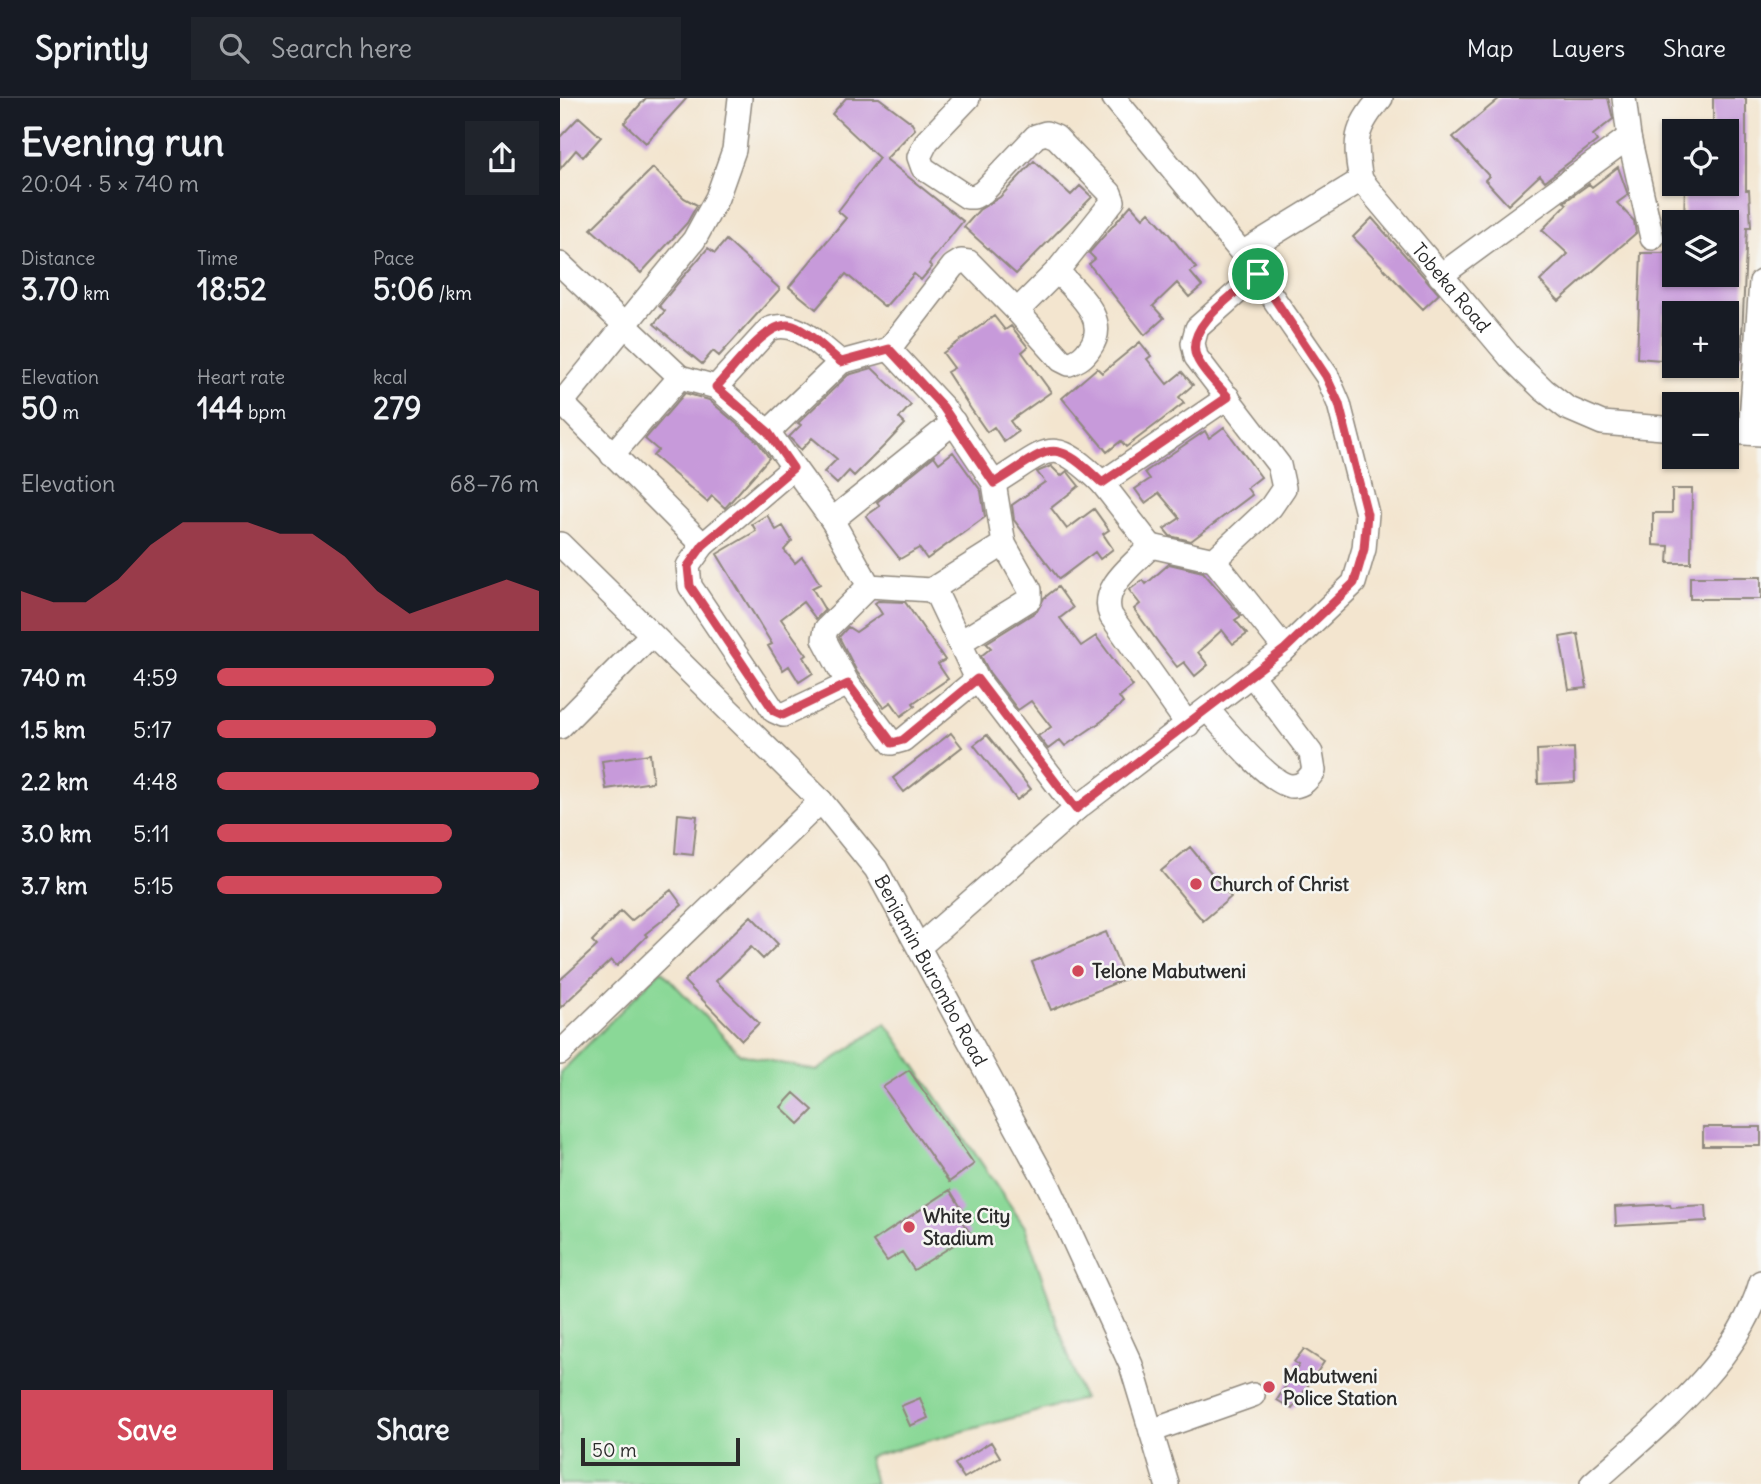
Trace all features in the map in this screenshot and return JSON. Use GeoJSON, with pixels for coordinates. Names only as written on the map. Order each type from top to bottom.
{"type":"FeatureCollection","features":[{"type":"Feature","properties":{"kind":"street"},"geometry":{"type":"LineString","coordinates":[[703,545],[561,404],[695,240],[717,198],[734,150],[740,98]]}},
{"type":"Feature","properties":{"kind":"street"},"geometry":{"type":"LineString","coordinates":[[968,98],[927,141],[919,156],[923,167],[934,175],[967,197],[974,197],[983,192],[1036,136],[1046,133],[1056,137],[1110,193],[1113,201],[1057,271],[1017,311]]}},
{"type":"Feature","properties":{"kind":"street"},"geometry":{"type":"LineString","coordinates":[[920,946],[1076,809],[1285,649],[1354,583],[1364,549],[1367,514],[1339,404],[1331,385],[1258,274],[1114,98]]}},
{"type":"Feature","properties":{"kind":"street"},"geometry":{"type":"LineString","coordinates":[[1242,253],[1361,180],[1355,145],[1367,114],[1381,98]]}},
{"type":"Feature","properties":{"kind":"street"},"geometry":{"type":"LineString","coordinates":[[1624,98],[1629,137],[1652,238]]}},
{"type":"Feature","properties":{"kind":"street"},"geometry":{"type":"LineString","coordinates":[[1440,276],[1629,137]]}},
{"type":"Feature","properties":{"kind":"street","name":"Tobeka Road"},"geometry":{"type":"LineString","coordinates":[[1361,180],[1510,357],[1567,408],[1602,423],[1662,428]]}},
{"type":"Feature","properties":{"kind":"street"},"geometry":{"type":"LineString","coordinates":[[768,432],[841,362],[889,349],[953,266],[961,261],[969,262],[1061,360],[1069,364],[1082,359],[1098,337],[1097,322],[1091,309],[1057,271]]}},
{"type":"Feature","properties":{"kind":"street"},"geometry":{"type":"LineString","coordinates":[[560,264],[680,377],[716,387],[768,432],[832,520],[869,586]]}},
{"type":"Feature","properties":{"kind":"street"},"geometry":{"type":"LineString","coordinates":[[1214,560],[1271,507],[1284,488],[1279,465],[1196,358],[1197,328],[1258,274]]}},
{"type":"Feature","properties":{"kind":"street"},"geometry":{"type":"LineString","coordinates":[[1746,433],[1761,282]]}},
{"type":"Feature","properties":{"kind":"street"},"geometry":{"type":"LineString","coordinates":[[716,387],[769,329],[781,324],[794,326],[841,362]]}},
{"type":"Feature","properties":{"kind":"street"},"geometry":{"type":"LineString","coordinates":[[889,349],[954,422],[994,483],[1004,544],[1030,590],[1030,599],[960,643]]}},
{"type":"Feature","properties":{"kind":"street"},"geometry":{"type":"LineString","coordinates":[[612,455],[680,377]]}},
{"type":"Feature","properties":{"kind":"street"},"geometry":{"type":"LineString","coordinates":[[1102,483],[1228,397]]}},
{"type":"Feature","properties":{"kind":"street"},"geometry":{"type":"LineString","coordinates":[[832,520],[954,422]]}},
{"type":"Feature","properties":{"kind":"street"},"geometry":{"type":"LineString","coordinates":[[994,483],[1048,450],[1063,451],[1075,457],[1102,483],[1151,546],[1214,560],[1285,649]]}},
{"type":"Feature","properties":{"kind":"street"},"geometry":{"type":"LineString","coordinates":[[793,468],[703,545],[688,566],[690,586],[774,711],[783,715],[848,684]]}},
{"type":"Feature","properties":{"kind":"street","name":"Benjamin Burombo Road"},"geometry":{"type":"LineString","coordinates":[[560,544],[821,801],[876,869],[1051,1189],[1131,1365],[1167,1484]]}},
{"type":"Feature","properties":{"kind":"street"},"geometry":{"type":"LineString","coordinates":[[977,679],[903,740],[892,743],[848,684],[824,639],[826,629],[869,586],[931,590],[1004,544]]}},
{"type":"Feature","properties":{"kind":"street"},"geometry":{"type":"LineString","coordinates":[[1151,546],[1109,591],[1105,604],[1188,725]]}},
{"type":"Feature","properties":{"kind":"street"},"geometry":{"type":"LineString","coordinates":[[931,590],[938,597],[977,679],[1076,809]]}},
{"type":"Feature","properties":{"kind":"street"},"geometry":{"type":"LineString","coordinates":[[560,727],[651,635]]}},
{"type":"Feature","properties":{"kind":"street"},"geometry":{"type":"LineString","coordinates":[[1208,710],[1274,780],[1290,787],[1305,783],[1314,771],[1311,753],[1252,674]]}},
{"type":"Feature","properties":{"kind":"street"},"geometry":{"type":"LineString","coordinates":[[560,1053],[821,801]]}},
{"type":"Feature","properties":{"kind":"street"},"geometry":{"type":"LineString","coordinates":[[1592,1484],[1672,1416],[1691,1394],[1753,1311],[1761,1282]]}},
{"type":"Feature","properties":{"kind":"street"},"geometry":{"type":"LineString","coordinates":[[1151,1431],[1254,1395]]}},
{"type":"Feature","properties":{"kind":"green space","name":"White City Stadium"},"geometry":{"type":"Polygon","coordinates":[[[661,970],[740,1054],[817,1071],[886,1023],[1025,1227],[1083,1399],[868,1457],[875,1484],[560,1484],[560,1073],[661,970]]]}},
{"type":"Feature","properties":{"kind":"building"},"geometry":{"type":"Polygon","coordinates":[[[646,98],[687,98],[646,143],[624,123],[646,98]]]}},
{"type":"Feature","properties":{"kind":"building"},"geometry":{"type":"Polygon","coordinates":[[[846,98],[879,98],[911,122],[915,129],[886,159],[963,221],[929,264],[932,267],[921,280],[914,274],[885,307],[846,274],[816,309],[789,287],[846,218],[838,211],[879,158],[832,114],[846,98]]]}},
{"type":"Feature","properties":{"kind":"building"},"geometry":{"type":"Polygon","coordinates":[[[1500,98],[1608,98],[1613,119],[1593,135],[1597,141],[1545,181],[1540,175],[1508,205],[1485,180],[1489,176],[1453,137],[1500,98]]]}},
{"type":"Feature","properties":{"kind":"building"},"geometry":{"type":"Polygon","coordinates":[[[1713,98],[1746,98],[1746,190],[1749,190],[1751,227],[1747,227],[1741,359],[1739,301],[1662,301],[1661,360],[1637,358],[1641,253],[1662,253],[1662,287],[1739,287],[1739,210],[1684,210],[1685,196],[1739,196],[1739,119],[1713,119],[1713,98]]]}},
{"type":"Feature","properties":{"kind":"building"},"geometry":{"type":"Polygon","coordinates":[[[579,117],[601,137],[583,157],[576,150],[560,169],[560,137],[579,117]]]}},
{"type":"Feature","properties":{"kind":"building"},"geometry":{"type":"Polygon","coordinates":[[[1034,161],[1071,195],[1080,186],[1092,197],[1016,274],[964,227],[979,210],[1000,197],[1034,161]]]}},
{"type":"Feature","properties":{"kind":"building"},"geometry":{"type":"Polygon","coordinates":[[[1618,167],[1628,195],[1617,203],[1634,221],[1636,233],[1559,301],[1540,281],[1568,254],[1542,230],[1567,204],[1564,202],[1589,184],[1592,187],[1618,167]]]}},
{"type":"Feature","properties":{"kind":"building"},"geometry":{"type":"Polygon","coordinates":[[[653,168],[684,198],[697,205],[687,223],[641,273],[591,229],[653,168]]]}},
{"type":"Feature","properties":{"kind":"building"},"geometry":{"type":"Polygon","coordinates":[[[1131,205],[1143,218],[1149,212],[1168,233],[1196,268],[1190,272],[1202,286],[1189,297],[1177,283],[1153,306],[1164,318],[1145,335],[1089,264],[1095,259],[1089,253],[1131,205]]]}},
{"type":"Feature","properties":{"kind":"building"},"geometry":{"type":"Polygon","coordinates":[[[1372,218],[1439,294],[1423,309],[1353,237],[1372,218]]]}},
{"type":"Feature","properties":{"kind":"building"},"geometry":{"type":"Polygon","coordinates":[[[726,240],[780,289],[719,356],[713,351],[702,364],[654,324],[665,311],[659,306],[677,284],[708,248],[715,253],[726,240]]]}},
{"type":"Feature","properties":{"kind":"building"},"geometry":{"type":"Polygon","coordinates":[[[994,316],[1005,330],[1011,326],[1028,347],[1022,352],[1051,392],[1010,421],[1018,432],[1004,442],[994,427],[987,432],[971,409],[947,372],[954,368],[943,353],[994,316]]]}},
{"type":"Feature","properties":{"kind":"building"},"geometry":{"type":"Polygon","coordinates":[[[1140,342],[1151,356],[1147,359],[1167,384],[1182,372],[1193,385],[1179,397],[1184,403],[1126,447],[1121,441],[1107,452],[1062,398],[1097,368],[1102,373],[1140,342]]]}},
{"type":"Feature","properties":{"kind":"building"},"geometry":{"type":"Polygon","coordinates":[[[872,368],[911,405],[899,418],[905,424],[854,476],[849,471],[837,484],[824,472],[837,459],[812,438],[801,450],[789,437],[801,425],[798,423],[848,375],[872,368]]]}},
{"type":"Feature","properties":{"kind":"building"},"geometry":{"type":"Polygon","coordinates":[[[685,393],[709,400],[758,442],[769,458],[725,508],[712,496],[707,502],[653,456],[658,450],[645,439],[685,393]]]}},
{"type":"Feature","properties":{"kind":"building"},"geometry":{"type":"Polygon","coordinates":[[[1224,427],[1261,477],[1247,488],[1252,495],[1191,541],[1170,536],[1164,529],[1180,518],[1159,493],[1145,503],[1135,489],[1150,479],[1145,472],[1205,431],[1209,438],[1224,427]]]}},
{"type":"Feature","properties":{"kind":"building"},"geometry":{"type":"Polygon","coordinates":[[[953,452],[981,491],[985,517],[927,559],[919,548],[900,559],[866,516],[880,506],[877,502],[934,456],[939,463],[953,452]]]}},
{"type":"Feature","properties":{"kind":"building"},"geometry":{"type":"Polygon","coordinates":[[[1051,466],[1061,476],[1067,471],[1079,486],[1051,508],[1067,529],[1094,509],[1109,530],[1103,534],[1113,549],[1100,559],[1095,552],[1059,579],[1014,520],[1012,505],[1045,482],[1037,472],[1051,466]]]}},
{"type":"Feature","properties":{"kind":"building"},"geometry":{"type":"Polygon","coordinates":[[[1672,489],[1692,489],[1691,563],[1668,563],[1669,546],[1653,545],[1653,513],[1672,513],[1672,489]]]}},
{"type":"Feature","properties":{"kind":"building"},"geometry":{"type":"Polygon","coordinates":[[[767,515],[776,530],[783,526],[792,541],[784,550],[795,563],[802,557],[820,584],[812,588],[825,610],[816,619],[803,602],[781,619],[807,655],[804,657],[813,673],[799,682],[789,666],[783,670],[768,646],[772,644],[717,554],[756,531],[752,524],[767,515]]]}},
{"type":"Feature","properties":{"kind":"building"},"geometry":{"type":"Polygon","coordinates":[[[1169,564],[1203,572],[1241,616],[1235,620],[1247,634],[1233,644],[1222,630],[1198,652],[1208,665],[1195,676],[1184,662],[1177,667],[1160,645],[1134,609],[1140,604],[1129,590],[1143,580],[1146,584],[1169,564]]]}},
{"type":"Feature","properties":{"kind":"building"},"geometry":{"type":"Polygon","coordinates":[[[1690,577],[1761,577],[1761,599],[1690,599],[1690,577]]]}},
{"type":"Feature","properties":{"kind":"building"},"geometry":{"type":"Polygon","coordinates":[[[1058,587],[1073,608],[1060,618],[1081,646],[1096,636],[1133,686],[1119,697],[1123,703],[1102,721],[1065,746],[1060,740],[1048,749],[1038,736],[1051,727],[1031,701],[1018,710],[989,672],[981,656],[991,648],[986,643],[1037,611],[1044,598],[1058,587]]]}},
{"type":"Feature","properties":{"kind":"building"},"geometry":{"type":"Polygon","coordinates":[[[905,602],[945,660],[938,664],[948,679],[913,703],[915,706],[901,716],[891,702],[884,707],[857,672],[839,637],[848,627],[856,632],[882,614],[875,603],[905,602]]]}},
{"type":"Feature","properties":{"kind":"building"},"geometry":{"type":"Polygon","coordinates":[[[1578,634],[1587,688],[1569,690],[1560,637],[1578,634]]]}},
{"type":"Feature","properties":{"kind":"building"},"geometry":{"type":"Polygon","coordinates":[[[951,733],[962,747],[904,792],[893,778],[951,733]]]}},
{"type":"Feature","properties":{"kind":"building"},"geometry":{"type":"Polygon","coordinates":[[[987,735],[1031,789],[1017,800],[974,745],[987,735]]]}},
{"type":"Feature","properties":{"kind":"building"},"geometry":{"type":"Polygon","coordinates":[[[1574,748],[1575,782],[1538,784],[1537,750],[1574,748]]]}},
{"type":"Feature","properties":{"kind":"building"},"geometry":{"type":"Polygon","coordinates":[[[650,754],[653,782],[606,789],[602,761],[650,754]]]}},
{"type":"Feature","properties":{"kind":"building"},"geometry":{"type":"Polygon","coordinates":[[[678,814],[697,816],[693,855],[675,853],[678,814]]]}},
{"type":"Feature","properties":{"kind":"building","name":"Church of Christ"},"geometry":{"type":"Polygon","coordinates":[[[1190,847],[1231,897],[1203,921],[1161,871],[1190,847]]]}},
{"type":"Feature","properties":{"kind":"building"},"geometry":{"type":"Polygon","coordinates":[[[671,890],[682,905],[645,934],[647,936],[617,966],[611,960],[560,1008],[560,980],[597,946],[592,941],[621,911],[631,921],[671,890]]]}},
{"type":"Feature","properties":{"kind":"building"},"geometry":{"type":"Polygon","coordinates":[[[751,916],[778,944],[763,959],[751,947],[716,981],[759,1023],[742,1040],[684,981],[751,916]]]}},
{"type":"Feature","properties":{"kind":"building","name":"Telone Mabutweni"},"geometry":{"type":"Polygon","coordinates":[[[1106,932],[1125,979],[1051,1010],[1032,962],[1106,932]]]}},
{"type":"Feature","properties":{"kind":"building"},"geometry":{"type":"Polygon","coordinates":[[[909,1070],[974,1164],[949,1182],[883,1087],[909,1070]]]}},
{"type":"Feature","properties":{"kind":"building"},"geometry":{"type":"Polygon","coordinates":[[[794,1093],[813,1110],[799,1124],[781,1107],[794,1093]]]}},
{"type":"Feature","properties":{"kind":"building"},"geometry":{"type":"Polygon","coordinates":[[[1703,1127],[1761,1127],[1761,1146],[1703,1146],[1703,1127]]]}},
{"type":"Feature","properties":{"kind":"building"},"geometry":{"type":"Polygon","coordinates":[[[950,1190],[963,1211],[957,1215],[971,1234],[914,1270],[902,1252],[887,1261],[873,1241],[950,1190]]]}},
{"type":"Feature","properties":{"kind":"building"},"geometry":{"type":"Polygon","coordinates":[[[1670,1204],[1671,1207],[1706,1205],[1707,1221],[1616,1226],[1615,1207],[1670,1204]]]}},
{"type":"Feature","properties":{"kind":"building"},"geometry":{"type":"Polygon","coordinates":[[[1304,1349],[1324,1362],[1292,1409],[1277,1400],[1299,1365],[1294,1362],[1304,1349]]]}},
{"type":"Feature","properties":{"kind":"building"},"geometry":{"type":"Polygon","coordinates":[[[920,1398],[928,1418],[910,1426],[901,1406],[920,1398]]]}},
{"type":"Feature","properties":{"kind":"building"},"geometry":{"type":"Polygon","coordinates":[[[991,1442],[1000,1457],[964,1478],[955,1464],[991,1442]]]}},
{"type":"Feature","properties":{"kind":"place","name":"Church of Christ"},"geometry":{"type":"Point","coordinates":[1196,884]}},
{"type":"Feature","properties":{"kind":"place","name":"Telone Mabutweni"},"geometry":{"type":"Point","coordinates":[1078,971]}},
{"type":"Feature","properties":{"kind":"place","name":"White City Stadium"},"geometry":{"type":"Point","coordinates":[909,1227]}},
{"type":"Feature","properties":{"kind":"place","name":"Mabutweni Police Station"},"geometry":{"type":"Point","coordinates":[1269,1387]}},
{"type":"Feature","properties":{"kind":"route"},"geometry":{"type":"LineString","coordinates":[[1258,274],[1326,376],[1339,404],[1367,514],[1364,549],[1354,583],[1285,649],[1076,809],[977,679],[903,740],[892,743],[848,684],[783,715],[774,711],[690,586],[688,566],[703,545],[793,468],[768,432],[716,387],[769,329],[781,324],[794,326],[841,362],[889,349],[943,407],[994,483],[1048,450],[1063,451],[1075,457],[1102,483],[1228,397],[1196,358],[1194,343],[1197,328],[1258,274]]}}]}
